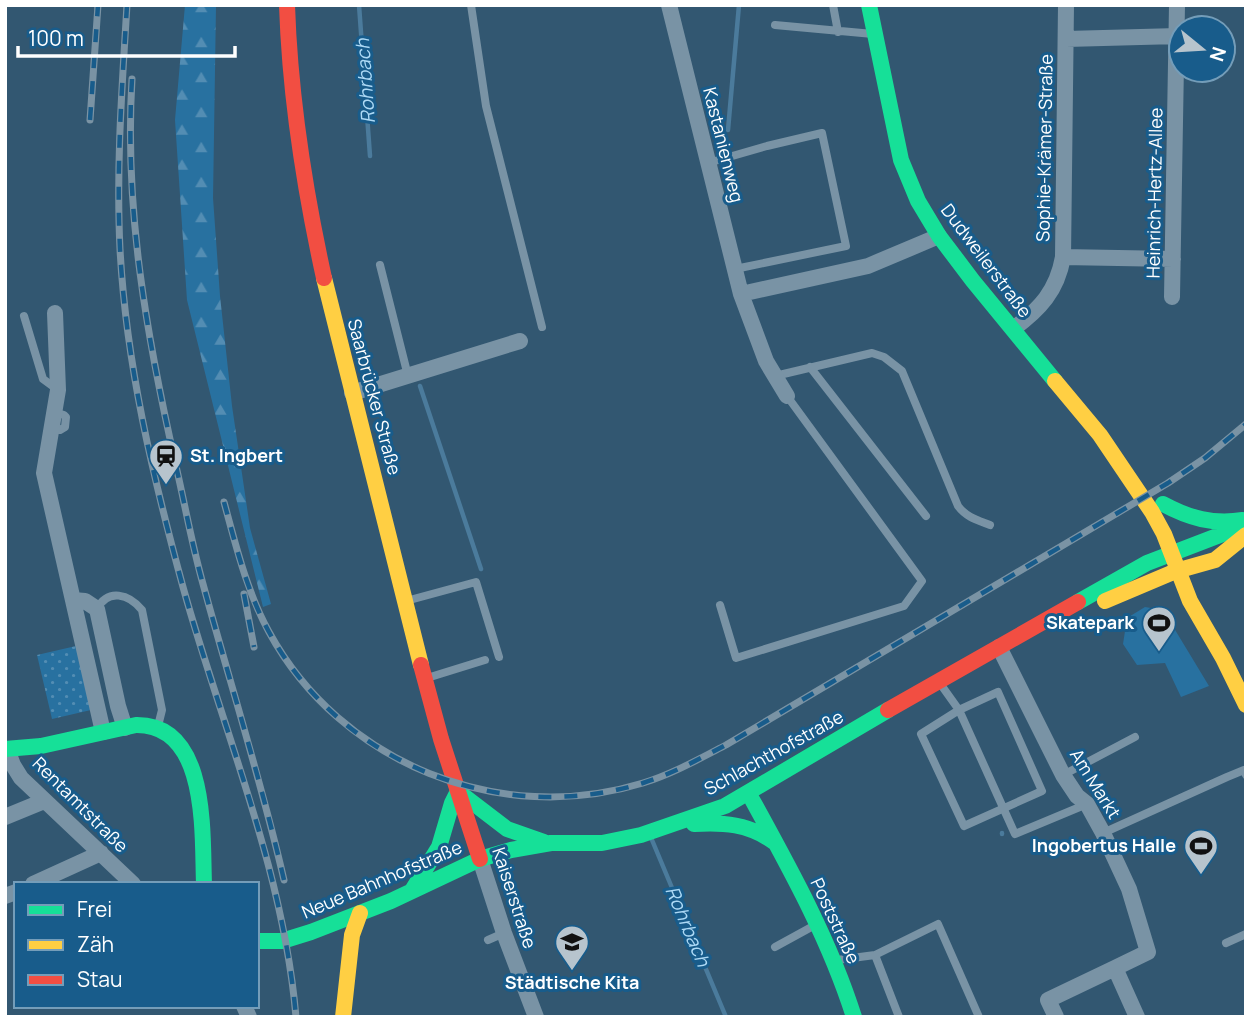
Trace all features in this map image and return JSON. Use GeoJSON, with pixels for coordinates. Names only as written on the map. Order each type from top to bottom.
{"type":"FeatureCollection","features":[{"type":"Feature","properties":{"kind":"main road","name":"Saarbrücker Straße"},"geometry":{"type":"LineString","coordinates":[[287,5],[290,90],[303,182],[352,393],[424,679],[458,792]]}},
{"type":"Feature","properties":{"kind":"main road","name":"Dudweilerstraße"},"geometry":{"type":"LineString","coordinates":[[869,5],[901,160],[918,201],[939,236],[1157,508],[1164,534],[1176,550],[1183,569],[1190,601],[1246,705]]}},
{"type":"Feature","properties":{"kind":"main road"},"geometry":{"type":"LineString","coordinates":[[1147,563],[1154,540],[1157,508],[1194,519],[1227,523],[1246,519]]}},
{"type":"Feature","properties":{"kind":"main road","name":"Schlachthofstraße"},"geometry":{"type":"LineString","coordinates":[[480,859],[511,850],[551,844],[602,843],[641,835],[725,806],[1147,563],[1246,525]]}},
{"type":"Feature","properties":{"kind":"main road","name":"Schlachthofstraße"},"geometry":{"type":"LineString","coordinates":[[1025,632],[1061,620],[1183,569],[1215,560],[1246,534]]}},
{"type":"Feature","properties":{"kind":"main road"},"geometry":{"type":"LineString","coordinates":[[6,749],[62,742],[125,728],[157,728],[181,745],[187,756],[197,799],[204,882]]}},
{"type":"Feature","properties":{"kind":"main road"},"geometry":{"type":"LineString","coordinates":[[412,890],[442,842],[449,808],[458,792],[503,828],[551,844]]}},
{"type":"Feature","properties":{"kind":"main road","name":"Kaiserstraße"},"geometry":{"type":"LineString","coordinates":[[458,792],[480,859]]}},
{"type":"Feature","properties":{"kind":"main road","name":"Poststraße"},"geometry":{"type":"LineString","coordinates":[[749,794],[834,960],[854,1017]]}},
{"type":"Feature","properties":{"kind":"main road"},"geometry":{"type":"LineString","coordinates":[[669,825],[734,824],[763,833],[776,844]]}},
{"type":"Feature","properties":{"kind":"main road","name":"Neue Bahnhofstraße"},"geometry":{"type":"LineString","coordinates":[[259,941],[282,941],[360,913],[480,859]]}},
{"type":"Feature","properties":{"kind":"main road"},"geometry":{"type":"LineString","coordinates":[[343,1017],[352,935],[360,913]]}},
{"type":"Feature","properties":{"kind":"street","name":"Kastanienweg"},"geometry":{"type":"LineString","coordinates":[[669,5],[741,294],[766,361],[787,396]]}},
{"type":"Feature","properties":{"kind":"street","name":"Sophie-Krämer-Straße"},"geometry":{"type":"LineString","coordinates":[[1013,329],[1035,313],[1046,300],[1060,275],[1063,257],[1066,5]]}},
{"type":"Feature","properties":{"kind":"street","name":"Sophie-Krämer-Straße"},"geometry":{"type":"LineString","coordinates":[[1066,39],[1167,36]]}},
{"type":"Feature","properties":{"kind":"street","name":"Heinrich-Hertz-Allee"},"geometry":{"type":"LineString","coordinates":[[1172,297],[1177,84]]}},
{"type":"Feature","properties":{"kind":"street"},"geometry":{"type":"LineString","coordinates":[[741,294],[868,266],[939,236]]}},
{"type":"Feature","properties":{"kind":"street","name":"Sophie-Krämer-Straße"},"geometry":{"type":"LineString","coordinates":[[1063,257],[1173,259]]}},
{"type":"Feature","properties":{"kind":"street"},"geometry":{"type":"LineString","coordinates":[[55,313],[58,390],[44,473],[103,732]]}},
{"type":"Feature","properties":{"kind":"street"},"geometry":{"type":"LineString","coordinates":[[352,393],[520,341]]}},
{"type":"Feature","properties":{"kind":"street"},"geometry":{"type":"LineString","coordinates":[[73,600],[85,601],[97,609],[125,728]]}},
{"type":"Feature","properties":{"kind":"street","name":"Am Markt"},"geometry":{"type":"LineString","coordinates":[[999,647],[1063,775],[1077,796],[1087,804],[1103,833],[1129,889],[1147,952],[1048,1000],[1056,1017]]}},
{"type":"Feature","properties":{"kind":"street","name":"Rentamtstraße"},"geometry":{"type":"LineString","coordinates":[[6,749],[21,778],[131,882]]}},
{"type":"Feature","properties":{"kind":"street"},"geometry":{"type":"LineString","coordinates":[[5,817],[44,801]]}},
{"type":"Feature","properties":{"kind":"street"},"geometry":{"type":"LineString","coordinates":[[37,882],[101,853]]}},
{"type":"Feature","properties":{"kind":"street","name":"Kaiserstraße"},"geometry":{"type":"LineString","coordinates":[[480,859],[536,1017]]}},
{"type":"Feature","properties":{"kind":"street"},"geometry":{"type":"LineString","coordinates":[[1115,968],[1137,1017]]}},
{"type":"Feature","properties":{"kind":"lane"},"geometry":{"type":"LineString","coordinates":[[471,5],[486,106],[542,327]]}},
{"type":"Feature","properties":{"kind":"lane"},"geometry":{"type":"LineString","coordinates":[[834,5],[838,32]]}},
{"type":"Feature","properties":{"kind":"lane"},"geometry":{"type":"LineString","coordinates":[[775,25],[874,34]]}},
{"type":"Feature","properties":{"kind":"lane"},"geometry":{"type":"LineString","coordinates":[[708,163],[766,146],[822,134],[846,246],[734,269]]}},
{"type":"Feature","properties":{"kind":"lane"},"geometry":{"type":"LineString","coordinates":[[380,265],[408,376]]}},
{"type":"Feature","properties":{"kind":"lane"},"geometry":{"type":"LineString","coordinates":[[24,316],[43,379],[58,390]]}},
{"type":"Feature","properties":{"kind":"lane"},"geometry":{"type":"LineString","coordinates":[[775,376],[872,354],[895,363],[902,371],[958,506],[963,513],[990,525]]}},
{"type":"Feature","properties":{"kind":"lane"},"geometry":{"type":"LineString","coordinates":[[810,368],[926,516]]}},
{"type":"Feature","properties":{"kind":"lane"},"geometry":{"type":"LineString","coordinates":[[720,605],[736,658],[904,606],[922,581],[787,396]]}},
{"type":"Feature","properties":{"kind":"lane"},"geometry":{"type":"LineString","coordinates":[[406,601],[475,582],[499,657]]}},
{"type":"Feature","properties":{"kind":"lane"},"geometry":{"type":"LineString","coordinates":[[97,609],[101,601],[118,594],[136,602],[142,610],[162,710],[157,728]]}},
{"type":"Feature","properties":{"kind":"lane"},"geometry":{"type":"LineString","coordinates":[[424,679],[485,660]]}},
{"type":"Feature","properties":{"kind":"lane"},"geometry":{"type":"LineString","coordinates":[[938,681],[959,710],[1015,834],[1087,804]]}},
{"type":"Feature","properties":{"kind":"lane"},"geometry":{"type":"LineString","coordinates":[[998,692],[1042,791],[1002,809],[964,826],[921,734],[959,710],[998,692]]}},
{"type":"Feature","properties":{"kind":"lane"},"geometry":{"type":"LineString","coordinates":[[1063,775],[1135,737]]}},
{"type":"Feature","properties":{"kind":"lane"},"geometry":{"type":"LineString","coordinates":[[1103,833],[1244,770],[1246,775]]}},
{"type":"Feature","properties":{"kind":"lane"},"geometry":{"type":"LineString","coordinates":[[775,947],[817,924]]}},
{"type":"Feature","properties":{"kind":"lane"},"geometry":{"type":"LineString","coordinates":[[834,960],[875,955],[938,924],[979,1017]]}},
{"type":"Feature","properties":{"kind":"lane"},"geometry":{"type":"LineString","coordinates":[[488,940],[504,933]]}},
{"type":"Feature","properties":{"kind":"lane"},"geometry":{"type":"LineString","coordinates":[[1226,943],[1246,934]]}},
{"type":"Feature","properties":{"kind":"lane"},"geometry":{"type":"LineString","coordinates":[[875,955],[899,1017]]}},
{"type":"Feature","properties":{"kind":"green space"},"geometry":{"type":"Polygon","coordinates":[[[185,5],[216,5],[213,198],[220,296],[232,406],[250,528],[271,604],[263,607],[187,300],[175,120],[185,5]]]}},
{"type":"Feature","properties":{"kind":"green space","name":"Skatepark"},"geometry":{"type":"Polygon","coordinates":[[[1145,607],[1163,610],[1209,686],[1181,697],[1165,663],[1137,665],[1123,644],[1127,618],[1145,607]]]}},
{"type":"Feature","properties":{"kind":"green space"},"geometry":{"type":"Polygon","coordinates":[[[76,646],[91,710],[52,719],[37,655],[76,646]]]}},
{"type":"Feature","properties":{"kind":"waterway","name":"Rohrbach"},"geometry":{"type":"LineString","coordinates":[[359,5],[370,156]]}},
{"type":"Feature","properties":{"kind":"waterway"},"geometry":{"type":"LineString","coordinates":[[728,130],[739,5]]}},
{"type":"Feature","properties":{"kind":"waterway","name":"Rohrbach"},"geometry":{"type":"LineString","coordinates":[[420,386],[481,569]]}},
{"type":"Feature","properties":{"kind":"waterway","name":"Rohrbach"},"geometry":{"type":"LineString","coordinates":[[652,840],[726,1017]]}},
{"type":"Feature","properties":{"kind":"railway"},"geometry":{"type":"LineString","coordinates":[[90,120],[98,5]]}},
{"type":"Feature","properties":{"kind":"railway"},"geometry":{"type":"LineString","coordinates":[[127,5],[120,127],[120,249],[128,335],[142,420],[183,587],[265,853],[289,961],[296,1017]]}},
{"type":"Feature","properties":{"kind":"railway"},"geometry":{"type":"LineString","coordinates":[[132,79],[131,177],[135,225],[147,322],[165,418],[199,569],[284,880]]}},
{"type":"Feature","properties":{"kind":"railway"},"geometry":{"type":"LineString","coordinates":[[224,502],[248,585],[261,617],[300,678],[338,717],[381,749],[429,774],[481,789],[534,797],[589,795],[654,779],[726,745],[1168,483],[1205,458],[1246,424]]}},
{"type":"Feature","properties":{"kind":"railway"},"geometry":{"type":"LineString","coordinates":[[244,594],[254,647]]}},
{"type":"Feature","properties":{"kind":"traffic: fast"},"geometry":{"type":"LineString","coordinates":[[869,5],[901,160],[918,201],[939,236],[973,281],[1055,381]]}},
{"type":"Feature","properties":{"kind":"traffic: fast"},"geometry":{"type":"LineString","coordinates":[[1163,504],[1202,519],[1222,522],[1243,520]]}},
{"type":"Feature","properties":{"kind":"traffic: fast"},"geometry":{"type":"LineString","coordinates":[[1078,602],[1147,563],[1246,525]]}},
{"type":"Feature","properties":{"kind":"traffic: fast"},"geometry":{"type":"LineString","coordinates":[[259,941],[282,941],[311,932],[391,901],[480,859],[511,850],[551,843],[602,843],[641,835],[725,806],[888,710]]}},
{"type":"Feature","properties":{"kind":"traffic: fast"},"geometry":{"type":"LineString","coordinates":[[5,749],[41,746],[136,725],[160,729],[177,742],[189,762],[197,785],[203,838],[204,882]]}},
{"type":"Feature","properties":{"kind":"traffic: fast"},"geometry":{"type":"LineString","coordinates":[[413,889],[439,847],[458,791]]}},
{"type":"Feature","properties":{"kind":"traffic: fast"},"geometry":{"type":"LineString","coordinates":[[460,793],[507,829],[544,842]]}},
{"type":"Feature","properties":{"kind":"traffic: fast"},"geometry":{"type":"LineString","coordinates":[[749,794],[820,931],[854,1017]]}},
{"type":"Feature","properties":{"kind":"traffic: fast"},"geometry":{"type":"LineString","coordinates":[[694,824],[715,823],[745,828],[774,842]]}},
{"type":"Feature","properties":{"kind":"traffic: slow"},"geometry":{"type":"LineString","coordinates":[[324,278],[421,665]]}},
{"type":"Feature","properties":{"kind":"traffic: slow"},"geometry":{"type":"LineString","coordinates":[[1055,381],[1100,435],[1152,512],[1164,534],[1190,601],[1246,705]]}},
{"type":"Feature","properties":{"kind":"traffic: slow"},"geometry":{"type":"LineString","coordinates":[[1105,601],[1176,571],[1215,560],[1246,535]]}},
{"type":"Feature","properties":{"kind":"traffic: slow"},"geometry":{"type":"LineString","coordinates":[[343,1017],[352,935],[360,913]]}},
{"type":"Feature","properties":{"kind":"traffic: jam"},"geometry":{"type":"LineString","coordinates":[[287,5],[299,142],[324,278]]}},
{"type":"Feature","properties":{"kind":"traffic: jam"},"geometry":{"type":"LineString","coordinates":[[888,710],[1078,602]]}},
{"type":"Feature","properties":{"kind":"traffic: jam"},"geometry":{"type":"LineString","coordinates":[[421,665],[441,739],[480,859]]}},
{"type":"Feature","properties":{"kind":"place","name":"St. Ingbert"},"geometry":{"type":"Point","coordinates":[166,486]}},
{"type":"Feature","properties":{"kind":"place","name":"Skatepark"},"geometry":{"type":"Point","coordinates":[1159,653]}},
{"type":"Feature","properties":{"kind":"place","name":"Ingobertus Halle"},"geometry":{"type":"Point","coordinates":[1201,876]}},
{"type":"Feature","properties":{"kind":"place","name":"Städtische Kita"},"geometry":{"type":"Point","coordinates":[572,972]}}]}
